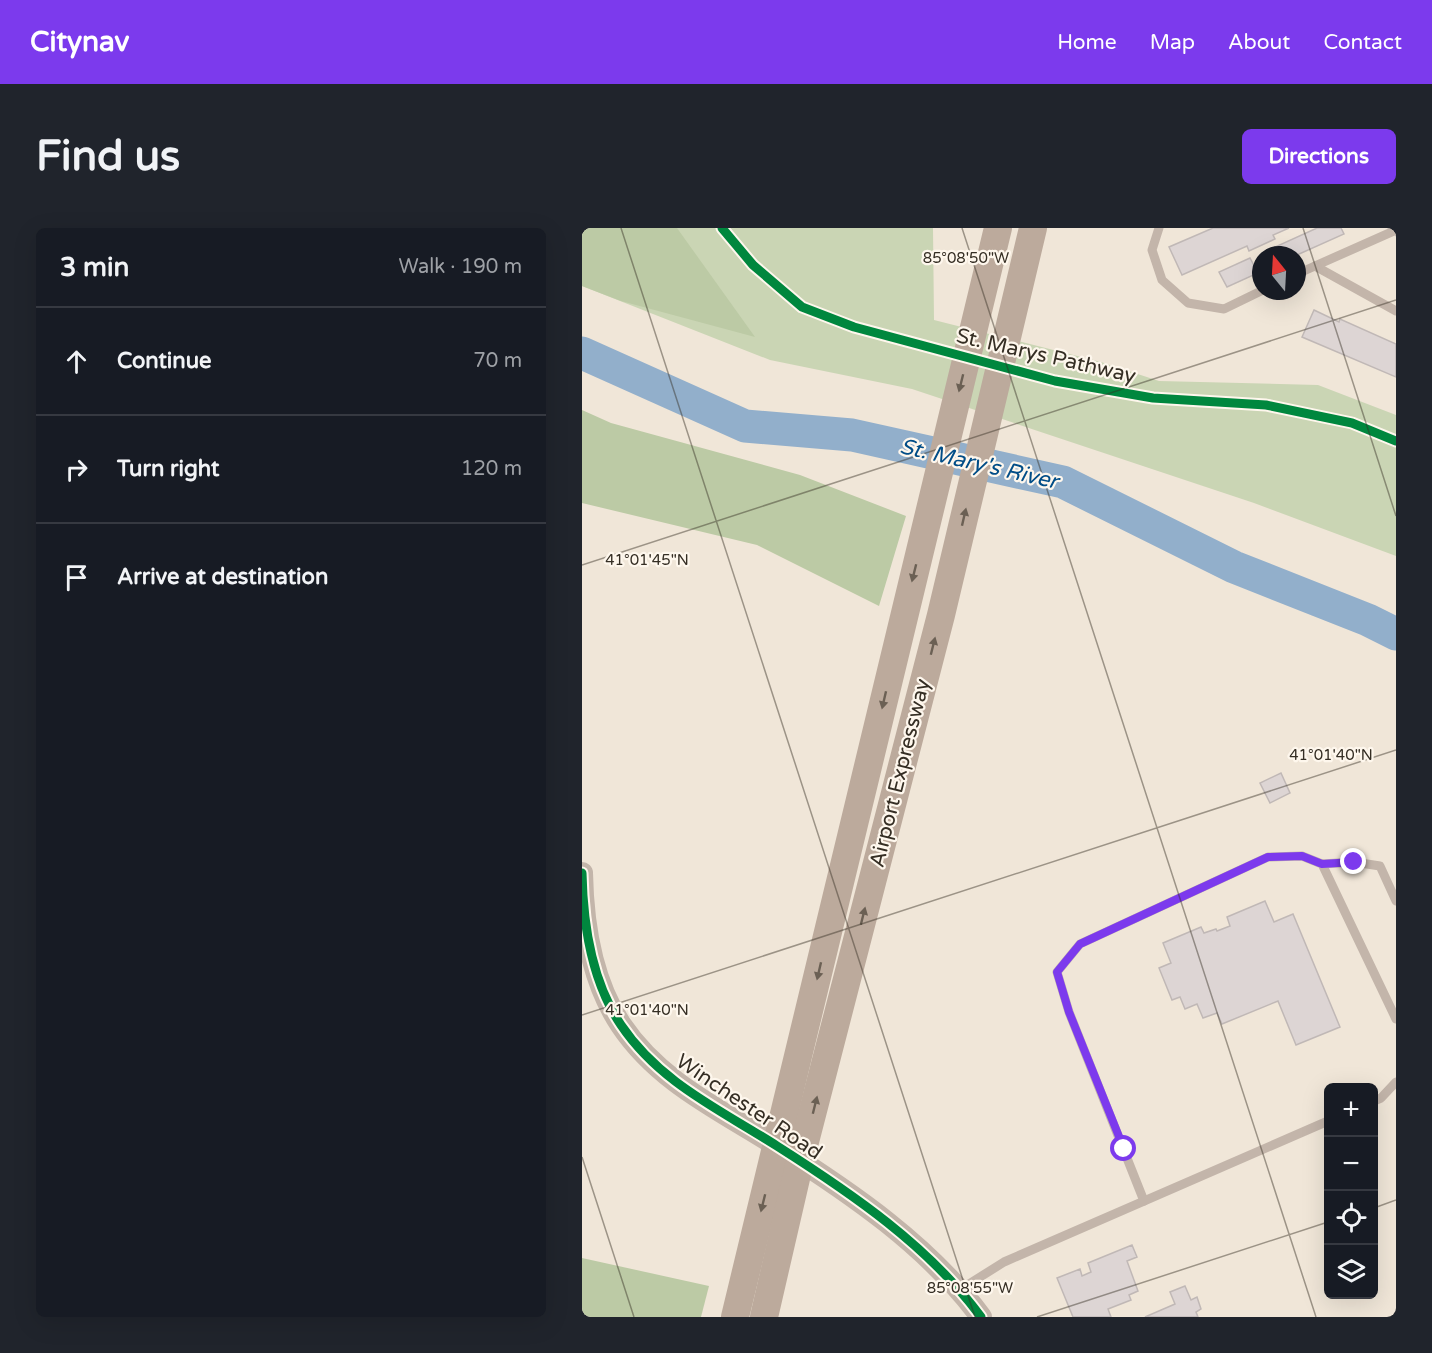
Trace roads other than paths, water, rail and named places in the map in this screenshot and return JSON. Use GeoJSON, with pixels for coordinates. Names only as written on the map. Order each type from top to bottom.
{"type":"FeatureCollection","features":[{"type":"Feature","properties":{"kind":"main road","name":"Airport Expressway"},"geometry":{"type":"LineString","coordinates":[[735,1317],[998,228]]}},
{"type":"Feature","properties":{"kind":"main road","name":"Airport Expressway"},"geometry":{"type":"LineString","coordinates":[[764,1317],[800,1161],[941,615],[1033,228]]}},
{"type":"Feature","properties":{"kind":"street","name":"Winchester Road"},"geometry":{"type":"LineString","coordinates":[[582,873],[586,933],[600,981],[620,1024],[634,1043],[681,1088],[800,1161],[900,1233],[961,1289],[981,1317]]}},
{"type":"Feature","properties":{"kind":"lane"},"geometry":{"type":"LineString","coordinates":[[1159,228],[1152,250],[1162,280],[1188,303],[1224,309],[1252,295]]}},
{"type":"Feature","properties":{"kind":"lane"},"geometry":{"type":"LineString","coordinates":[[1306,270],[1396,230]]}},
{"type":"Feature","properties":{"kind":"lane"},"geometry":{"type":"LineString","coordinates":[[1315,266],[1396,311]]}},
{"type":"Feature","properties":{"kind":"lane"},"geometry":{"type":"LineString","coordinates":[[1144,1201],[1069,1012],[1057,972],[1080,944],[1268,857],[1302,856],[1322,864],[1354,862],[1380,866],[1396,901]]}},
{"type":"Feature","properties":{"kind":"lane"},"geometry":{"type":"LineString","coordinates":[[1322,864],[1396,1019]]}},
{"type":"Feature","properties":{"kind":"lane"},"geometry":{"type":"LineString","coordinates":[[1378,1099],[1396,1082]]}},
{"type":"Feature","properties":{"kind":"lane"},"geometry":{"type":"LineString","coordinates":[[961,1289],[1004,1262],[1324,1123]]}},
{"type":"Feature","properties":{"kind":"waterway","name":"St. Mary's River"},"geometry":{"type":"LineString","coordinates":[[582,353],[745,426],[852,435],[1063,482],[1234,567],[1368,620],[1396,634]]}}]}
